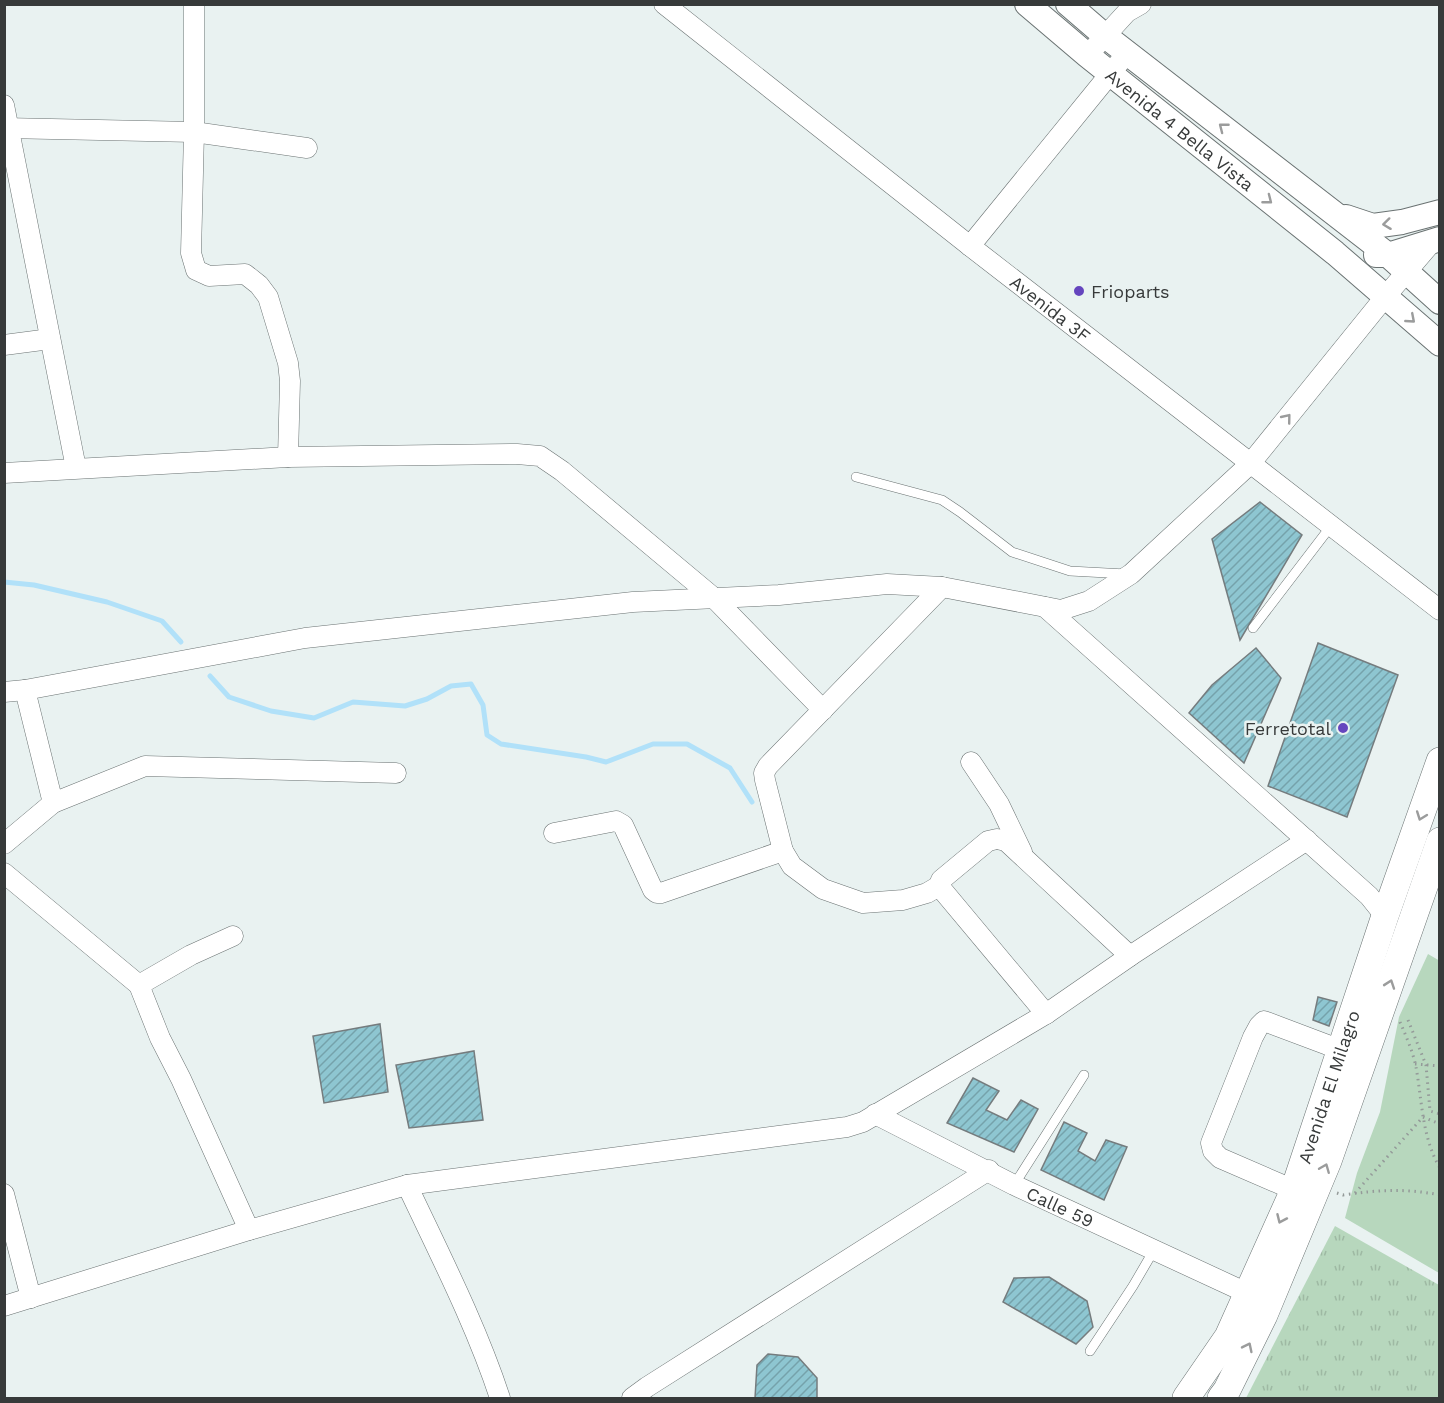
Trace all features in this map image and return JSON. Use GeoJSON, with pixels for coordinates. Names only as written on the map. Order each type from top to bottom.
{"type":"FeatureCollection","features":[{"type":"Feature","properties":{"kind":"main road","name":"Avenida El Milagro"},"geometry":{"type":"LineString","coordinates":[[1186,1398],[1228,1337],[1294,1190],[1385,916],[1440,761]]}},
{"type":"Feature","properties":{"kind":"main road","name":"Avenida El Milagro"},"geometry":{"type":"LineString","coordinates":[[1221,1398],[1264,1315],[1328,1161],[1439,844]]}},
{"type":"Feature","properties":{"kind":"street"},"geometry":{"type":"LineString","coordinates":[[194,4],[191,253],[196,270],[209,276],[245,274],[259,285],[268,297],[288,363],[290,381],[288,457]]}},
{"type":"Feature","properties":{"kind":"street","name":"Avenida 3F"},"geometry":{"type":"LineString","coordinates":[[664,4],[970,246],[1440,610]]}},
{"type":"Feature","properties":{"kind":"street","name":"Avenida 4 Bella Vista"},"geometry":{"type":"LineString","coordinates":[[1027,4],[1087,56],[1335,253],[1440,344]]}},
{"type":"Feature","properties":{"kind":"street","name":"Avenida 4 Bella Vista"},"geometry":{"type":"LineString","coordinates":[[1068,4],[1104,35],[1388,255],[1440,302]]}},
{"type":"Feature","properties":{"kind":"street"},"geometry":{"type":"LineString","coordinates":[[1087,56],[1127,12],[1141,4]]}},
{"type":"Feature","properties":{"kind":"street"},"geometry":{"type":"LineString","coordinates":[[970,246],[1127,53]]}},
{"type":"Feature","properties":{"kind":"street"},"geometry":{"type":"LineString","coordinates":[[4,105],[76,468]]}},
{"type":"Feature","properties":{"kind":"street"},"geometry":{"type":"LineString","coordinates":[[7,128],[194,132],[307,148]]}},
{"type":"Feature","properties":{"kind":"street","name":"Avenida 4 Bella Vista"},"geometry":{"type":"LineString","coordinates":[[1335,214],[1373,226],[1402,222],[1440,212]]}},
{"type":"Feature","properties":{"kind":"street"},"geometry":{"type":"LineString","coordinates":[[1335,253],[1388,255],[1436,241]]}},
{"type":"Feature","properties":{"kind":"street"},"geometry":{"type":"LineString","coordinates":[[4,692],[305,638],[633,602],[779,595],[887,584],[942,587],[1061,610],[1089,601],[1131,574],[1250,464],[1385,297],[1436,241]]}},
{"type":"Feature","properties":{"kind":"street"},"geometry":{"type":"LineString","coordinates":[[4,345],[50,339]]}},
{"type":"Feature","properties":{"kind":"street"},"geometry":{"type":"LineString","coordinates":[[4,472],[288,457],[517,454],[540,456],[562,471],[714,598],[823,710]]}},
{"type":"Feature","properties":{"kind":"street"},"geometry":{"type":"LineString","coordinates":[[942,587],[768,766],[764,773],[783,851],[792,866],[823,889],[863,903],[903,900],[927,893],[939,886],[941,880],[988,841],[997,838],[1006,841],[1130,956]]}},
{"type":"Feature","properties":{"kind":"street"},"geometry":{"type":"LineString","coordinates":[[1045,607],[1370,896],[1385,916]]}},
{"type":"Feature","properties":{"kind":"street"},"geometry":{"type":"LineString","coordinates":[[25,690],[53,803]]}},
{"type":"Feature","properties":{"kind":"street"},"geometry":{"type":"LineString","coordinates":[[971,762],[999,804],[1024,857]]}},
{"type":"Feature","properties":{"kind":"street"},"geometry":{"type":"LineString","coordinates":[[4,844],[53,803],[145,766],[396,773]]}},
{"type":"Feature","properties":{"kind":"street"},"geometry":{"type":"LineString","coordinates":[[554,833],[620,822],[653,890],[657,893],[783,851]]}},
{"type":"Feature","properties":{"kind":"street"},"geometry":{"type":"LineString","coordinates":[[4,1306],[249,1230],[407,1185],[847,1127],[863,1122],[1046,1014],[1307,840]]}},
{"type":"Feature","properties":{"kind":"street"},"geometry":{"type":"LineString","coordinates":[[4,873],[139,985],[160,1038],[181,1079],[249,1230]]}},
{"type":"Feature","properties":{"kind":"street"},"geometry":{"type":"LineString","coordinates":[[939,886],[1046,1014]]}},
{"type":"Feature","properties":{"kind":"street"},"geometry":{"type":"LineString","coordinates":[[139,985],[191,955],[233,936]]}},
{"type":"Feature","properties":{"kind":"street"},"geometry":{"type":"LineString","coordinates":[[1294,1190],[1220,1158],[1213,1151],[1211,1143],[1252,1037],[1264,1021],[1341,1050]]}},
{"type":"Feature","properties":{"kind":"street","name":"Calle 59"},"geometry":{"type":"LineString","coordinates":[[875,1114],[1014,1185],[1247,1293]]}},
{"type":"Feature","properties":{"kind":"street"},"geometry":{"type":"LineString","coordinates":[[632,1398],[988,1170]]}},
{"type":"Feature","properties":{"kind":"street"},"geometry":{"type":"LineString","coordinates":[[407,1185],[458,1293],[490,1367],[500,1398]]}},
{"type":"Feature","properties":{"kind":"street"},"geometry":{"type":"LineString","coordinates":[[4,1194],[31,1298]]}},
{"type":"Feature","properties":{"kind":"lane"},"geometry":{"type":"LineString","coordinates":[[856,477],[942,500],[1012,552],[1070,571],[1131,574]]}},
{"type":"Feature","properties":{"kind":"lane"},"geometry":{"type":"LineString","coordinates":[[1253,628],[1331,526]]}},
{"type":"Feature","properties":{"kind":"lane"},"geometry":{"type":"LineString","coordinates":[[1014,1185],[1084,1074]]}},
{"type":"Feature","properties":{"kind":"lane"},"geometry":{"type":"LineString","coordinates":[[1090,1351],[1154,1250]]}},
{"type":"Feature","properties":{"kind":"path"},"geometry":{"type":"LineString","coordinates":[[1399,1017],[1415,1064],[1428,1140],[1440,1168]]}},
{"type":"Feature","properties":{"kind":"path"},"geometry":{"type":"LineString","coordinates":[[1408,1020],[1426,1065],[1430,1111],[1440,1114]]}},
{"type":"Feature","properties":{"kind":"path"},"geometry":{"type":"LineString","coordinates":[[1415,1064],[1440,1066]]}},
{"type":"Feature","properties":{"kind":"path"},"geometry":{"type":"LineString","coordinates":[[1423,1117],[1440,1124]]}},
{"type":"Feature","properties":{"kind":"path"},"geometry":{"type":"LineString","coordinates":[[1355,1193],[1423,1117]]}},
{"type":"Feature","properties":{"kind":"path"},"geometry":{"type":"LineString","coordinates":[[1335,1193],[1343,1195],[1384,1189],[1440,1195]]}},
{"type":"Feature","properties":{"kind":"green space"},"geometry":{"type":"Polygon","coordinates":[[[1428,954],[1440,961],[1439,1273],[1345,1218],[1357,1173],[1380,1112],[1399,1017],[1428,954]]]}},
{"type":"Feature","properties":{"kind":"green space"},"geometry":{"type":"Polygon","coordinates":[[[1335,1226],[1439,1285],[1439,1398],[1246,1398],[1335,1226]]]}},
{"type":"Feature","properties":{"kind":"building"},"geometry":{"type":"Polygon","coordinates":[[[1260,502],[1302,535],[1240,640],[1212,539],[1260,502]]]}},
{"type":"Feature","properties":{"kind":"building"},"geometry":{"type":"Polygon","coordinates":[[[1318,643],[1398,675],[1347,817],[1268,786],[1318,643]]]}},
{"type":"Feature","properties":{"kind":"building"},"geometry":{"type":"Polygon","coordinates":[[[1256,648],[1281,678],[1244,763],[1189,713],[1212,685],[1256,648]]]}},
{"type":"Feature","properties":{"kind":"building"},"geometry":{"type":"Polygon","coordinates":[[[1318,997],[1337,1002],[1329,1026],[1313,1020],[1318,997]]]}},
{"type":"Feature","properties":{"kind":"building"},"geometry":{"type":"Polygon","coordinates":[[[380,1024],[388,1092],[324,1103],[313,1036],[380,1024]]]}},
{"type":"Feature","properties":{"kind":"building"},"geometry":{"type":"Polygon","coordinates":[[[474,1051],[483,1120],[409,1128],[396,1065],[474,1051]]]}},
{"type":"Feature","properties":{"kind":"building"},"geometry":{"type":"Polygon","coordinates":[[[973,1078],[999,1091],[986,1110],[1007,1120],[1021,1100],[1038,1109],[1014,1152],[947,1123],[973,1078]]]}},
{"type":"Feature","properties":{"kind":"building"},"geometry":{"type":"Polygon","coordinates":[[[1064,1122],[1087,1133],[1078,1151],[1095,1161],[1106,1140],[1127,1147],[1104,1200],[1041,1170],[1064,1122]]]}},
{"type":"Feature","properties":{"kind":"building"},"geometry":{"type":"Polygon","coordinates":[[[1049,1277],[1087,1301],[1093,1327],[1076,1344],[1003,1302],[1014,1278],[1049,1277]]]}},
{"type":"Feature","properties":{"kind":"building"},"geometry":{"type":"Polygon","coordinates":[[[768,1354],[798,1357],[817,1378],[817,1398],[755,1398],[757,1365],[768,1354]]]}},
{"type":"Feature","properties":{"kind":"waterway"},"geometry":{"type":"LineString","coordinates":[[4,582],[34,585],[107,602],[162,621],[181,642]]}},
{"type":"Feature","properties":{"kind":"waterway"},"geometry":{"type":"LineString","coordinates":[[210,676],[229,697],[271,711],[314,718],[353,702],[405,706],[427,699],[451,686],[471,684],[483,705],[487,735],[501,744],[606,762],[653,744],[687,744],[730,768],[752,802]]}},
{"type":"Feature","properties":{"kind":"place","name":"Frioparts"},"geometry":{"type":"Point","coordinates":[1079,291]}},
{"type":"Feature","properties":{"kind":"place","name":"Ferretotal"},"geometry":{"type":"Point","coordinates":[1343,728]}}]}
